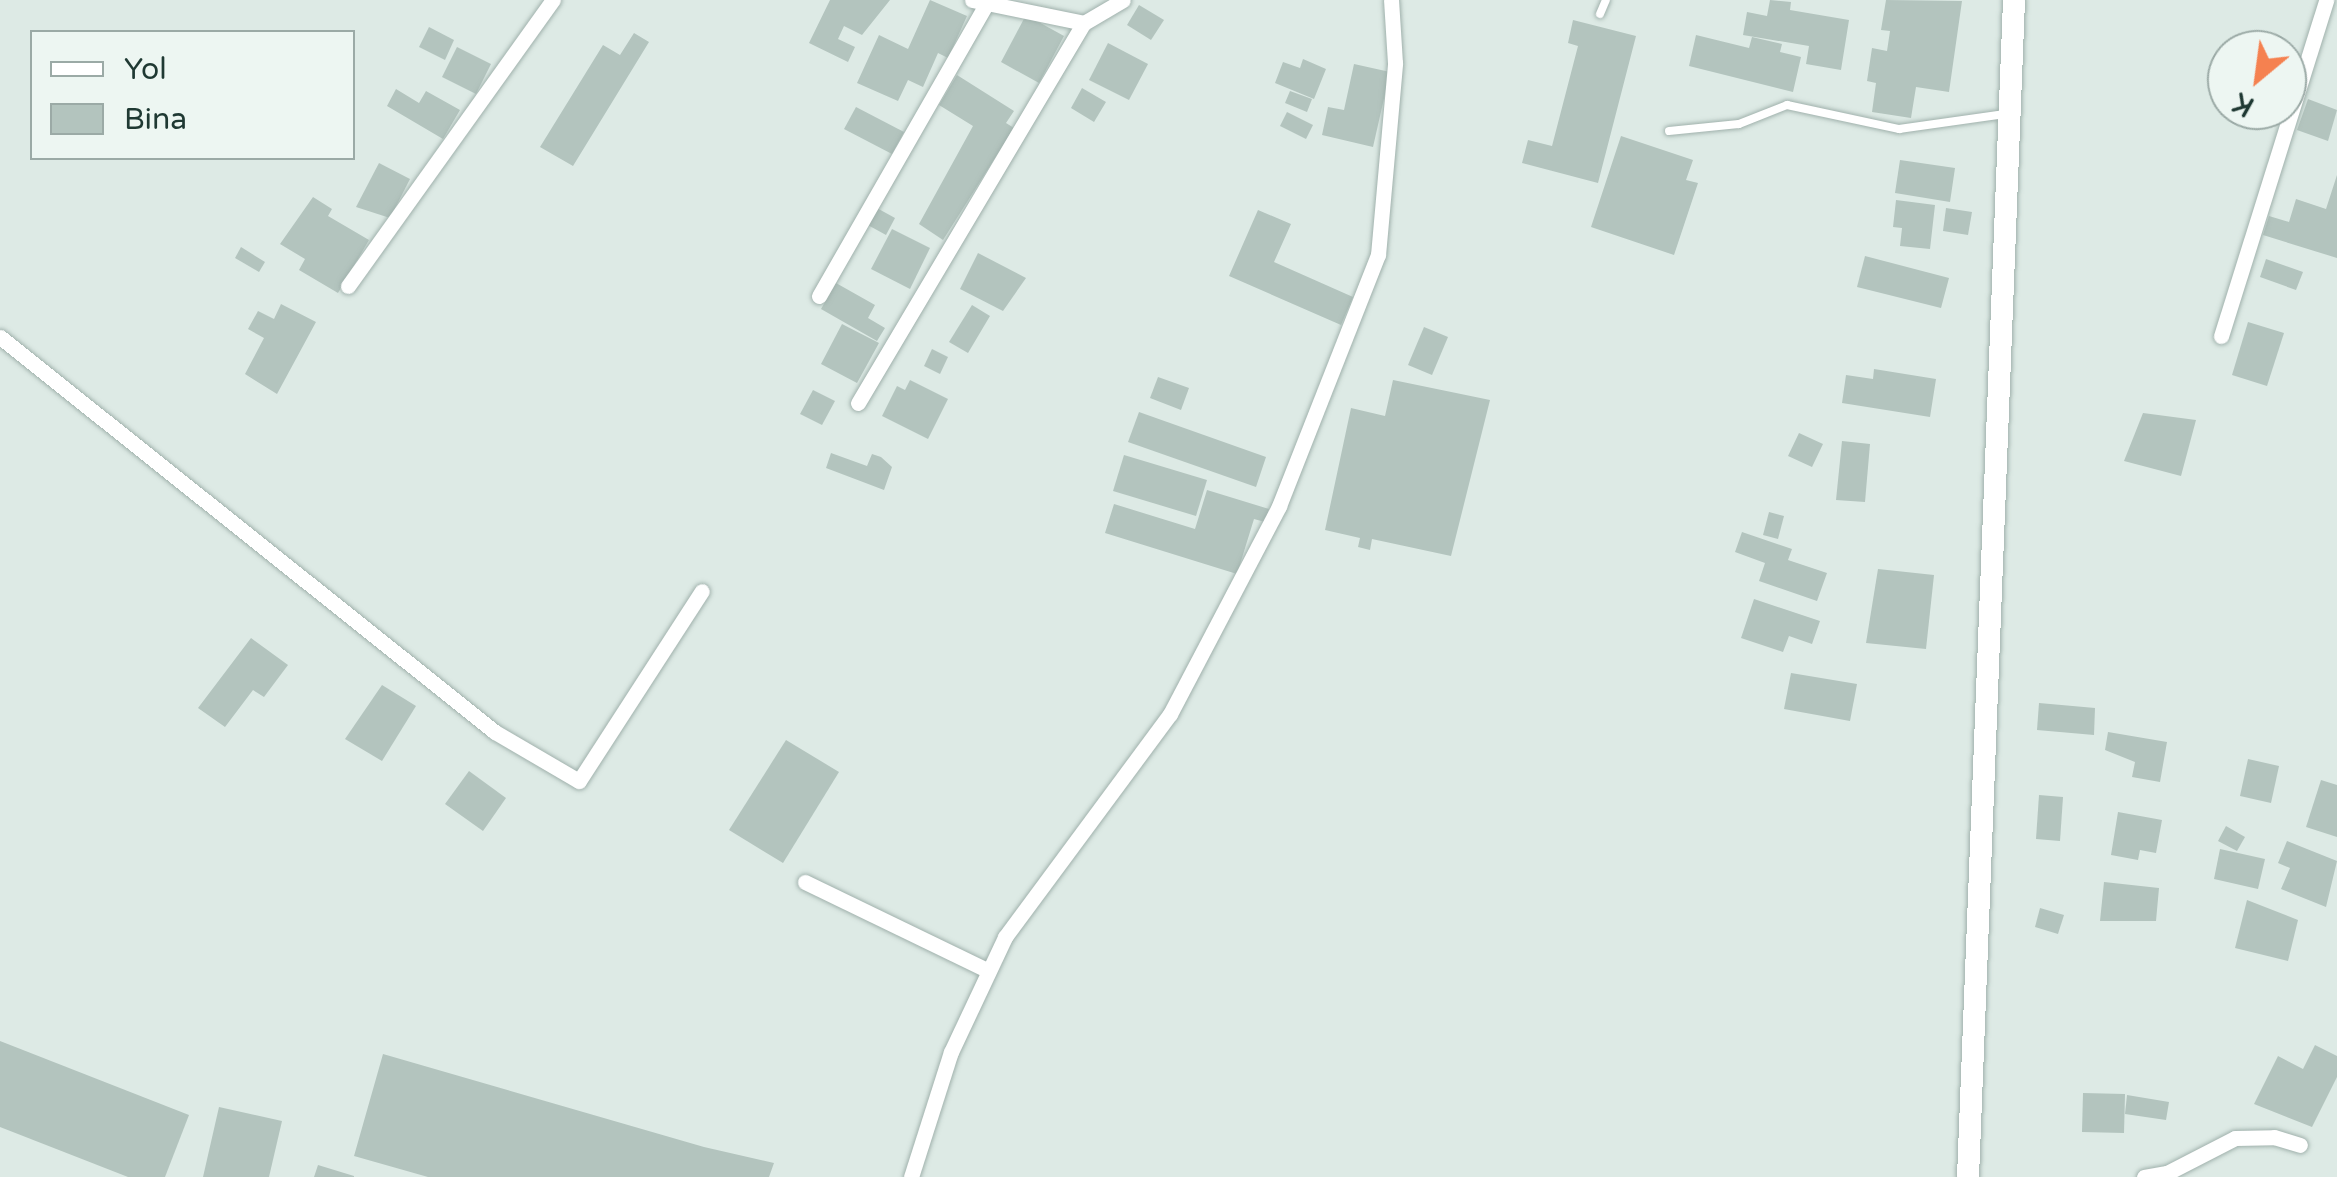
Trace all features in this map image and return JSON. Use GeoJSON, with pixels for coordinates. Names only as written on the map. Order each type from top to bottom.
{"type":"FeatureCollection","features":[{"type":"Feature","properties":{"kind":"main road"},"geometry":{"type":"LineString","coordinates":[[1968,1177],[2014,0]]}},
{"type":"Feature","properties":{"kind":"street"},"geometry":{"type":"LineString","coordinates":[[348,286],[553,0]]}},
{"type":"Feature","properties":{"kind":"street"},"geometry":{"type":"LineString","coordinates":[[858,403],[1084,22],[1123,0]]}},
{"type":"Feature","properties":{"kind":"street"},"geometry":{"type":"LineString","coordinates":[[911,1177],[951,1052],[1004,937],[1170,714],[1278,506],[1378,255],[1395,63],[1392,0]]}},
{"type":"Feature","properties":{"kind":"street"},"geometry":{"type":"LineString","coordinates":[[2222,336],[2326,0]]}},
{"type":"Feature","properties":{"kind":"street"},"geometry":{"type":"LineString","coordinates":[[819,296],[980,1],[1084,22]]}},
{"type":"Feature","properties":{"kind":"street"},"geometry":{"type":"LineString","coordinates":[[0,337],[495,732],[579,781],[702,592]]}},
{"type":"Feature","properties":{"kind":"street"},"geometry":{"type":"LineString","coordinates":[[805,882],[987,970]]}},
{"type":"Feature","properties":{"kind":"street"},"geometry":{"type":"LineString","coordinates":[[2144,1177],[2167,1173],[2235,1138],[2274,1137],[2300,1145]]}},
{"type":"Feature","properties":{"kind":"lane"},"geometry":{"type":"LineString","coordinates":[[1600,14],[1606,0]]}},
{"type":"Feature","properties":{"kind":"lane"},"geometry":{"type":"LineString","coordinates":[[1669,131],[1739,124],[1787,105],[1899,129],[2010,113]]}},
{"type":"Feature","properties":{"kind":"building"},"geometry":{"type":"Polygon","coordinates":[[[830,0],[890,0],[862,35],[844,26],[838,39],[855,47],[848,62],[809,43],[830,0]]]}},
{"type":"Feature","properties":{"kind":"building"},"geometry":{"type":"Polygon","coordinates":[[[930,0],[967,16],[948,58],[938,53],[923,87],[908,80],[898,101],[857,83],[879,35],[908,49],[930,0]]]}},
{"type":"Feature","properties":{"kind":"building"},"geometry":{"type":"Polygon","coordinates":[[[1770,0],[1791,2],[1790,10],[1849,20],[1841,70],[1806,64],[1809,46],[1743,35],[1747,12],[1767,16],[1770,0]]]}},
{"type":"Feature","properties":{"kind":"building"},"geometry":{"type":"Polygon","coordinates":[[[1886,0],[1962,1],[1949,92],[1916,87],[1911,118],[1872,112],[1876,83],[1867,81],[1872,48],[1887,51],[1890,31],[1881,30],[1886,0]]]}},
{"type":"Feature","properties":{"kind":"building"},"geometry":{"type":"Polygon","coordinates":[[[1139,5],[1164,20],[1151,40],[1127,25],[1139,5]]]}},
{"type":"Feature","properties":{"kind":"building"},"geometry":{"type":"Polygon","coordinates":[[[1026,15],[1064,36],[1039,83],[1001,62],[1026,15]]]}},
{"type":"Feature","properties":{"kind":"building"},"geometry":{"type":"Polygon","coordinates":[[[1573,20],[1636,36],[1598,183],[1522,163],[1528,140],[1552,146],[1578,46],[1568,43],[1573,20]]]}},
{"type":"Feature","properties":{"kind":"building"},"geometry":{"type":"Polygon","coordinates":[[[429,27],[454,40],[445,60],[419,47],[429,27]]]}},
{"type":"Feature","properties":{"kind":"building"},"geometry":{"type":"Polygon","coordinates":[[[634,33],[649,42],[573,166],[540,147],[603,45],[620,55],[634,33]]]}},
{"type":"Feature","properties":{"kind":"building"},"geometry":{"type":"Polygon","coordinates":[[[1696,35],[1749,48],[1752,37],[1782,44],[1780,52],[1801,57],[1793,92],[1689,66],[1696,35]]]}},
{"type":"Feature","properties":{"kind":"building"},"geometry":{"type":"Polygon","coordinates":[[[1108,43],[1148,64],[1129,100],[1089,80],[1108,43]]]}},
{"type":"Feature","properties":{"kind":"building"},"geometry":{"type":"Polygon","coordinates":[[[457,47],[491,64],[476,94],[442,77],[457,47]]]}},
{"type":"Feature","properties":{"kind":"building"},"geometry":{"type":"Polygon","coordinates":[[[1303,59],[1326,69],[1314,99],[1275,83],[1283,62],[1300,68],[1303,59]]]}},
{"type":"Feature","properties":{"kind":"building"},"geometry":{"type":"Polygon","coordinates":[[[1354,64],[1390,72],[1373,147],[1322,135],[1328,107],[1344,110],[1354,64]]]}},
{"type":"Feature","properties":{"kind":"building"},"geometry":{"type":"Polygon","coordinates":[[[957,75],[1014,111],[1006,123],[1014,128],[943,240],[919,224],[973,126],[939,105],[957,75]]]}},
{"type":"Feature","properties":{"kind":"building"},"geometry":{"type":"Polygon","coordinates":[[[1082,88],[1106,102],[1094,122],[1071,108],[1082,88]]]}},
{"type":"Feature","properties":{"kind":"building"},"geometry":{"type":"Polygon","coordinates":[[[396,89],[419,103],[426,91],[460,110],[443,139],[387,106],[396,89]]]}},
{"type":"Feature","properties":{"kind":"building"},"geometry":{"type":"Polygon","coordinates":[[[1290,91],[1312,99],[1307,112],[1285,103],[1290,91]]]}},
{"type":"Feature","properties":{"kind":"building"},"geometry":{"type":"Polygon","coordinates":[[[2307,102],[2337,110],[2328,141],[2297,130],[2307,130],[2307,102]]]}},
{"type":"Feature","properties":{"kind":"building"},"geometry":{"type":"Polygon","coordinates":[[[856,107],[904,132],[892,154],[844,129],[856,107]]]}},
{"type":"Feature","properties":{"kind":"building"},"geometry":{"type":"Polygon","coordinates":[[[1287,112],[1313,125],[1306,139],[1280,126],[1287,112]]]}},
{"type":"Feature","properties":{"kind":"building"},"geometry":{"type":"Polygon","coordinates":[[[1621,136],[1693,160],[1686,180],[1698,183],[1674,255],[1591,227],[1621,136]]]}},
{"type":"Feature","properties":{"kind":"building"},"geometry":{"type":"Polygon","coordinates":[[[1900,160],[1955,168],[1950,202],[1895,193],[1900,160]]]}},
{"type":"Feature","properties":{"kind":"building"},"geometry":{"type":"Polygon","coordinates":[[[379,163],[410,179],[390,218],[356,207],[379,163]]]}},
{"type":"Feature","properties":{"kind":"building"},"geometry":{"type":"Polygon","coordinates":[[[2337,175],[2337,258],[2263,235],[2269,216],[2289,222],[2296,199],[2326,209],[2337,175]]]}},
{"type":"Feature","properties":{"kind":"building"},"geometry":{"type":"Polygon","coordinates":[[[313,197],[332,209],[328,216],[369,240],[338,293],[299,270],[305,259],[280,244],[313,197]]]}},
{"type":"Feature","properties":{"kind":"building"},"geometry":{"type":"Polygon","coordinates":[[[1896,200],[1935,205],[1930,249],[1900,246],[1902,228],[1893,227],[1896,200]]]}},
{"type":"Feature","properties":{"kind":"building"},"geometry":{"type":"Polygon","coordinates":[[[875,207],[895,218],[886,235],[866,224],[875,207]]]}},
{"type":"Feature","properties":{"kind":"building"},"geometry":{"type":"Polygon","coordinates":[[[1946,208],[1972,212],[1968,235],[1943,231],[1946,208]]]}},
{"type":"Feature","properties":{"kind":"building"},"geometry":{"type":"Polygon","coordinates":[[[1258,210],[1291,224],[1274,262],[1353,297],[1341,325],[1229,276],[1258,210]]]}},
{"type":"Feature","properties":{"kind":"building"},"geometry":{"type":"Polygon","coordinates":[[[892,229],[930,248],[910,289],[871,269],[892,229]]]}},
{"type":"Feature","properties":{"kind":"building"},"geometry":{"type":"Polygon","coordinates":[[[241,247],[265,262],[259,272],[235,258],[241,247]]]}},
{"type":"Feature","properties":{"kind":"building"},"geometry":{"type":"Polygon","coordinates":[[[978,253],[1026,278],[1003,311],[960,289],[978,253]]]}},
{"type":"Feature","properties":{"kind":"building"},"geometry":{"type":"Polygon","coordinates":[[[1865,256],[1949,278],[1941,308],[1857,287],[1865,256]]]}},
{"type":"Feature","properties":{"kind":"building"},"geometry":{"type":"Polygon","coordinates":[[[2266,259],[2303,272],[2296,290],[2260,277],[2266,259]]]}},
{"type":"Feature","properties":{"kind":"building"},"geometry":{"type":"Polygon","coordinates":[[[836,283],[875,305],[868,318],[885,328],[877,341],[821,309],[836,283]]]}},
{"type":"Feature","properties":{"kind":"building"},"geometry":{"type":"Polygon","coordinates":[[[281,304],[316,322],[277,394],[245,374],[264,338],[248,329],[258,311],[274,319],[281,304]]]}},
{"type":"Feature","properties":{"kind":"building"},"geometry":{"type":"Polygon","coordinates":[[[972,305],[990,316],[968,353],[949,342],[972,305]]]}},
{"type":"Feature","properties":{"kind":"building"},"geometry":{"type":"Polygon","coordinates":[[[2248,322],[2284,333],[2267,386],[2232,375],[2248,322]]]}},
{"type":"Feature","properties":{"kind":"building"},"geometry":{"type":"Polygon","coordinates":[[[842,324],[879,343],[857,383],[821,364],[842,324]]]}},
{"type":"Feature","properties":{"kind":"building"},"geometry":{"type":"Polygon","coordinates":[[[1424,327],[1448,337],[1432,375],[1408,365],[1424,327]]]}},
{"type":"Feature","properties":{"kind":"building"},"geometry":{"type":"Polygon","coordinates":[[[932,349],[948,357],[940,374],[924,366],[932,349]]]}},
{"type":"Feature","properties":{"kind":"building"},"geometry":{"type":"Polygon","coordinates":[[[1874,369],[1936,379],[1930,417],[1842,403],[1846,375],[1873,379],[1874,369]]]}},
{"type":"Feature","properties":{"kind":"building"},"geometry":{"type":"Polygon","coordinates":[[[1158,377],[1189,388],[1181,410],[1150,398],[1158,377]]]}},
{"type":"Feature","properties":{"kind":"building"},"geometry":{"type":"Polygon","coordinates":[[[910,380],[948,399],[928,439],[882,416],[897,386],[905,390],[910,380]]]}},
{"type":"Feature","properties":{"kind":"building"},"geometry":{"type":"Polygon","coordinates":[[[1393,380],[1490,400],[1451,556],[1372,539],[1370,550],[1358,547],[1360,538],[1325,530],[1351,408],[1385,416],[1393,380]]]}},
{"type":"Feature","properties":{"kind":"building"},"geometry":{"type":"Polygon","coordinates":[[[813,390],[835,401],[822,425],[800,414],[813,390]]]}},
{"type":"Feature","properties":{"kind":"building"},"geometry":{"type":"Polygon","coordinates":[[[1139,412],[1266,457],[1256,487],[1128,442],[1139,412]]]}},
{"type":"Feature","properties":{"kind":"building"},"geometry":{"type":"Polygon","coordinates":[[[2143,413],[2196,420],[2181,476],[2124,461],[2143,413]]]}},
{"type":"Feature","properties":{"kind":"building"},"geometry":{"type":"Polygon","coordinates":[[[1799,433],[1823,444],[1812,467],[1788,456],[1799,433]]]}},
{"type":"Feature","properties":{"kind":"building"},"geometry":{"type":"Polygon","coordinates":[[[1842,441],[1870,444],[1865,502],[1836,500],[1842,441]]]}},
{"type":"Feature","properties":{"kind":"building"},"geometry":{"type":"Polygon","coordinates":[[[831,453],[867,466],[872,454],[881,457],[892,467],[884,490],[826,468],[831,453]]]}},
{"type":"Feature","properties":{"kind":"building"},"geometry":{"type":"Polygon","coordinates":[[[1124,455],[1207,480],[1196,516],[1113,491],[1124,455]]]}},
{"type":"Feature","properties":{"kind":"building"},"geometry":{"type":"Polygon","coordinates":[[[1207,490],[1269,509],[1265,522],[1254,519],[1237,574],[1105,533],[1114,504],[1195,529],[1207,490]]]}},
{"type":"Feature","properties":{"kind":"building"},"geometry":{"type":"Polygon","coordinates":[[[1769,512],[1784,516],[1778,539],[1763,535],[1769,512]]]}},
{"type":"Feature","properties":{"kind":"building"},"geometry":{"type":"Polygon","coordinates":[[[1742,532],[1792,549],[1788,560],[1827,573],[1817,601],[1759,581],[1765,563],[1735,552],[1742,532]]]}},
{"type":"Feature","properties":{"kind":"building"},"geometry":{"type":"Polygon","coordinates":[[[1878,569],[1934,575],[1926,649],[1866,643],[1878,569]]]}},
{"type":"Feature","properties":{"kind":"building"},"geometry":{"type":"Polygon","coordinates":[[[1754,599],[1820,621],[1812,644],[1789,636],[1783,652],[1741,638],[1754,599]]]}},
{"type":"Feature","properties":{"kind":"building"},"geometry":{"type":"Polygon","coordinates":[[[251,638],[288,665],[264,697],[253,690],[225,727],[198,708],[251,638]]]}},
{"type":"Feature","properties":{"kind":"building"},"geometry":{"type":"Polygon","coordinates":[[[1791,673],[1857,684],[1850,721],[1784,709],[1791,673]]]}},
{"type":"Feature","properties":{"kind":"building"},"geometry":{"type":"Polygon","coordinates":[[[382,685],[416,706],[382,761],[345,739],[382,685]]]}},
{"type":"Feature","properties":{"kind":"building"},"geometry":{"type":"Polygon","coordinates":[[[2039,703],[2095,708],[2094,735],[2037,730],[2039,703]]]}},
{"type":"Feature","properties":{"kind":"building"},"geometry":{"type":"Polygon","coordinates":[[[2108,732],[2167,742],[2160,782],[2132,777],[2135,762],[2105,750],[2108,732]]]}},
{"type":"Feature","properties":{"kind":"building"},"geometry":{"type":"Polygon","coordinates":[[[786,740],[839,772],[783,863],[729,830],[786,740]]]}},
{"type":"Feature","properties":{"kind":"building"},"geometry":{"type":"Polygon","coordinates":[[[2248,759],[2279,766],[2271,803],[2240,796],[2248,759]]]}},
{"type":"Feature","properties":{"kind":"building"},"geometry":{"type":"Polygon","coordinates":[[[469,771],[506,798],[483,831],[445,804],[469,771]]]}},
{"type":"Feature","properties":{"kind":"building"},"geometry":{"type":"Polygon","coordinates":[[[2321,780],[2337,785],[2337,837],[2306,827],[2321,780]]]}},
{"type":"Feature","properties":{"kind":"building"},"geometry":{"type":"Polygon","coordinates":[[[2039,795],[2063,797],[2060,841],[2036,839],[2039,795]]]}},
{"type":"Feature","properties":{"kind":"building"},"geometry":{"type":"Polygon","coordinates":[[[2118,812],[2162,820],[2156,853],[2140,850],[2138,860],[2111,855],[2118,812]]]}},
{"type":"Feature","properties":{"kind":"building"},"geometry":{"type":"Polygon","coordinates":[[[2226,826],[2245,837],[2237,851],[2218,841],[2226,826]]]}},
{"type":"Feature","properties":{"kind":"building"},"geometry":{"type":"Polygon","coordinates":[[[2287,841],[2337,861],[2326,907],[2281,889],[2290,868],[2278,863],[2287,841]]]}},
{"type":"Feature","properties":{"kind":"building"},"geometry":{"type":"Polygon","coordinates":[[[2220,849],[2265,859],[2258,889],[2214,879],[2220,849]]]}},
{"type":"Feature","properties":{"kind":"building"},"geometry":{"type":"Polygon","coordinates":[[[2104,882],[2159,888],[2156,921],[2100,921],[2104,882]]]}},
{"type":"Feature","properties":{"kind":"building"},"geometry":{"type":"Polygon","coordinates":[[[2247,900],[2298,920],[2288,961],[2235,948],[2247,900]]]}},
{"type":"Feature","properties":{"kind":"building"},"geometry":{"type":"Polygon","coordinates":[[[2040,908],[2064,915],[2058,934],[2035,927],[2040,908]]]}},
{"type":"Feature","properties":{"kind":"building"},"geometry":{"type":"Polygon","coordinates":[[[0,1041],[189,1115],[165,1177],[128,1177],[0,1127],[0,1041]]]}},
{"type":"Feature","properties":{"kind":"building"},"geometry":{"type":"Polygon","coordinates":[[[2315,1045],[2337,1056],[2337,1077],[2312,1127],[2254,1104],[2278,1056],[2303,1069],[2315,1045]]]}},
{"type":"Feature","properties":{"kind":"building"},"geometry":{"type":"Polygon","coordinates":[[[383,1054],[704,1147],[774,1163],[769,1177],[428,1177],[354,1156],[383,1054]]]}},
{"type":"Feature","properties":{"kind":"building"},"geometry":{"type":"Polygon","coordinates":[[[2083,1093],[2125,1094],[2124,1133],[2082,1132],[2083,1093]]]}},
{"type":"Feature","properties":{"kind":"building"},"geometry":{"type":"Polygon","coordinates":[[[2127,1095],[2169,1102],[2166,1120],[2125,1114],[2127,1095]]]}},
{"type":"Feature","properties":{"kind":"building"},"geometry":{"type":"Polygon","coordinates":[[[219,1107],[282,1121],[269,1177],[203,1177],[219,1107]]]}},
{"type":"Feature","properties":{"kind":"building"},"geometry":{"type":"Polygon","coordinates":[[[318,1165],[354,1176],[354,1177],[314,1177],[318,1165]]]}}]}
